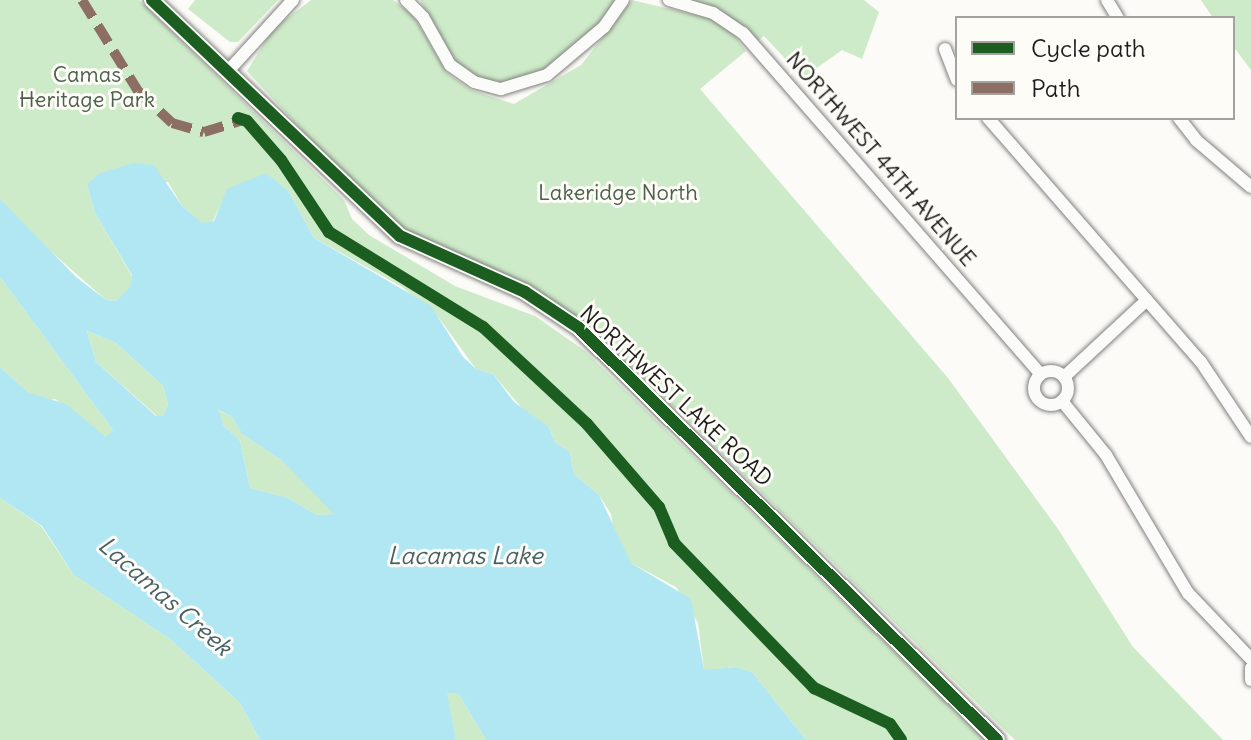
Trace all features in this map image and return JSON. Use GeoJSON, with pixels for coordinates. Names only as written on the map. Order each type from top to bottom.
{"type":"FeatureCollection","features":[{"type":"Feature","properties":{"kind":"main road","name":"NORTHWEST LAKE ROAD"},"geometry":{"type":"LineString","coordinates":[[152,0],[400,236],[525,292],[579,328],[997,740]]}},
{"type":"Feature","properties":{"kind":"street"},"geometry":{"type":"LineString","coordinates":[[229,70],[293,0]]}},
{"type":"Feature","properties":{"kind":"street"},"geometry":{"type":"LineString","coordinates":[[406,0],[423,17],[450,65],[474,82],[501,89],[547,75],[604,27],[623,0]]}},
{"type":"Feature","properties":{"kind":"street","name":"NORTHWEST 44TH AVENUE"},"geometry":{"type":"LineString","coordinates":[[669,0],[713,13],[743,33],[1040,374],[1034,385],[1037,398],[1048,405],[1062,401],[1106,455],[1188,593],[1251,659]]}},
{"type":"Feature","properties":{"kind":"street"},"geometry":{"type":"LineString","coordinates":[[945,49],[955,75]]}},
{"type":"Feature","properties":{"kind":"street"},"geometry":{"type":"LineString","coordinates":[[990,120],[1212,376],[1251,437]]}},
{"type":"Feature","properties":{"kind":"street"},"geometry":{"type":"LineString","coordinates":[[1181,120],[1196,140],[1251,187]]}},
{"type":"Feature","properties":{"kind":"street"},"geometry":{"type":"LineString","coordinates":[[1064,377],[1147,300]]}},
{"type":"Feature","properties":{"kind":"street"},"geometry":{"type":"LineString","coordinates":[[1040,374],[1050,370],[1064,377],[1068,391],[1062,401]]}},
{"type":"Feature","properties":{"kind":"street"},"geometry":{"type":"LineString","coordinates":[[1251,668],[1251,680]]}},
{"type":"Feature","properties":{"kind":"green space","name":"Camas Heritage Park"},"geometry":{"type":"Polygon","coordinates":[[[0,0],[139,0],[344,200],[352,219],[369,235],[455,286],[535,316],[585,351],[985,740],[806,740],[752,672],[735,667],[704,671],[698,623],[676,587],[631,563],[614,535],[611,514],[599,495],[574,474],[570,452],[555,442],[549,427],[533,421],[493,374],[476,369],[439,318],[402,287],[314,238],[289,192],[228,189],[213,221],[202,224],[182,206],[168,182],[87,184],[95,213],[132,276],[130,288],[116,301],[106,300],[30,233],[0,199],[0,0]]]}},
{"type":"Feature","properties":{"kind":"green space"},"geometry":{"type":"Polygon","coordinates":[[[195,0],[278,0],[238,42],[230,42],[188,9],[195,0]]]}},
{"type":"Feature","properties":{"kind":"green space","name":"Lakeridge North"},"geometry":{"type":"Polygon","coordinates":[[[311,0],[393,0],[413,15],[447,73],[471,90],[514,104],[581,65],[632,0],[712,19],[735,36],[746,51],[700,89],[948,378],[1058,529],[1133,647],[1223,740],[1015,740],[633,367],[544,297],[405,233],[357,189],[247,71],[273,29],[311,0]]]}},
{"type":"Feature","properties":{"kind":"green space"},"geometry":{"type":"Polygon","coordinates":[[[420,0],[615,0],[591,34],[555,64],[517,84],[485,83],[453,61],[420,0]]]}},
{"type":"Feature","properties":{"kind":"green space"},"geometry":{"type":"Polygon","coordinates":[[[692,0],[864,0],[879,12],[862,59],[842,50],[803,78],[764,36],[756,42],[720,11],[692,0]]]}},
{"type":"Feature","properties":{"kind":"green space"},"geometry":{"type":"Polygon","coordinates":[[[1201,0],[1251,0],[1251,70],[1235,49],[1235,16],[1212,16],[1201,0]]]}},
{"type":"Feature","properties":{"kind":"green space"},"geometry":{"type":"Polygon","coordinates":[[[0,277],[113,430],[112,436],[106,437],[55,399],[44,401],[29,393],[0,367],[0,277]]]}},
{"type":"Feature","properties":{"kind":"green space"},"geometry":{"type":"Polygon","coordinates":[[[87,331],[116,343],[163,386],[168,404],[163,416],[157,416],[96,362],[87,331]]]}},
{"type":"Feature","properties":{"kind":"green space"},"geometry":{"type":"Polygon","coordinates":[[[217,410],[231,416],[242,434],[281,460],[335,514],[317,515],[288,498],[250,488],[240,441],[224,426],[217,410]]]}},
{"type":"Feature","properties":{"kind":"green space"},"geometry":{"type":"Polygon","coordinates":[[[0,498],[41,526],[74,575],[170,639],[240,703],[260,740],[0,740],[0,498]]]}},
{"type":"Feature","properties":{"kind":"green space"},"geometry":{"type":"Polygon","coordinates":[[[446,693],[458,693],[486,740],[456,740],[446,693]]]}},
{"type":"Feature","properties":{"kind":"water","name":"Lacamas Lake"},"geometry":{"type":"Polygon","coordinates":[[[134,163],[154,165],[182,206],[202,223],[214,221],[227,189],[266,173],[289,192],[314,238],[431,306],[463,357],[476,369],[493,374],[514,402],[549,427],[555,442],[570,452],[574,474],[599,495],[631,563],[691,599],[704,670],[736,667],[752,672],[806,740],[486,740],[458,693],[447,693],[456,740],[260,740],[240,703],[170,639],[74,575],[42,526],[0,498],[0,367],[29,393],[66,404],[106,437],[113,430],[0,277],[0,199],[76,277],[106,300],[116,301],[130,287],[132,275],[95,213],[87,184],[100,173],[134,163]],[[87,331],[96,362],[156,416],[163,416],[168,404],[163,386],[116,343],[87,331]],[[218,410],[224,426],[240,441],[250,488],[288,498],[317,515],[334,514],[281,460],[242,434],[231,416],[218,410]]]}},
{"type":"Feature","properties":{"kind":"marked path"},"geometry":{"type":"LineString","coordinates":[[82,0],[138,91],[172,123],[204,132],[243,120]]}},
{"type":"Feature","properties":{"kind":"cycle path"},"geometry":{"type":"LineString","coordinates":[[152,0],[400,236],[525,292],[579,328],[997,740]]}},
{"type":"Feature","properties":{"kind":"cycle path"},"geometry":{"type":"LineString","coordinates":[[238,118],[247,121],[281,160],[329,232],[483,327],[587,424],[659,507],[674,543],[814,688],[890,724],[901,740]]}},
{"type":"Feature","properties":{"kind":"water label","name":"Lacamas Creek"},"geometry":{"type":"Point","coordinates":[165,596]}}]}
